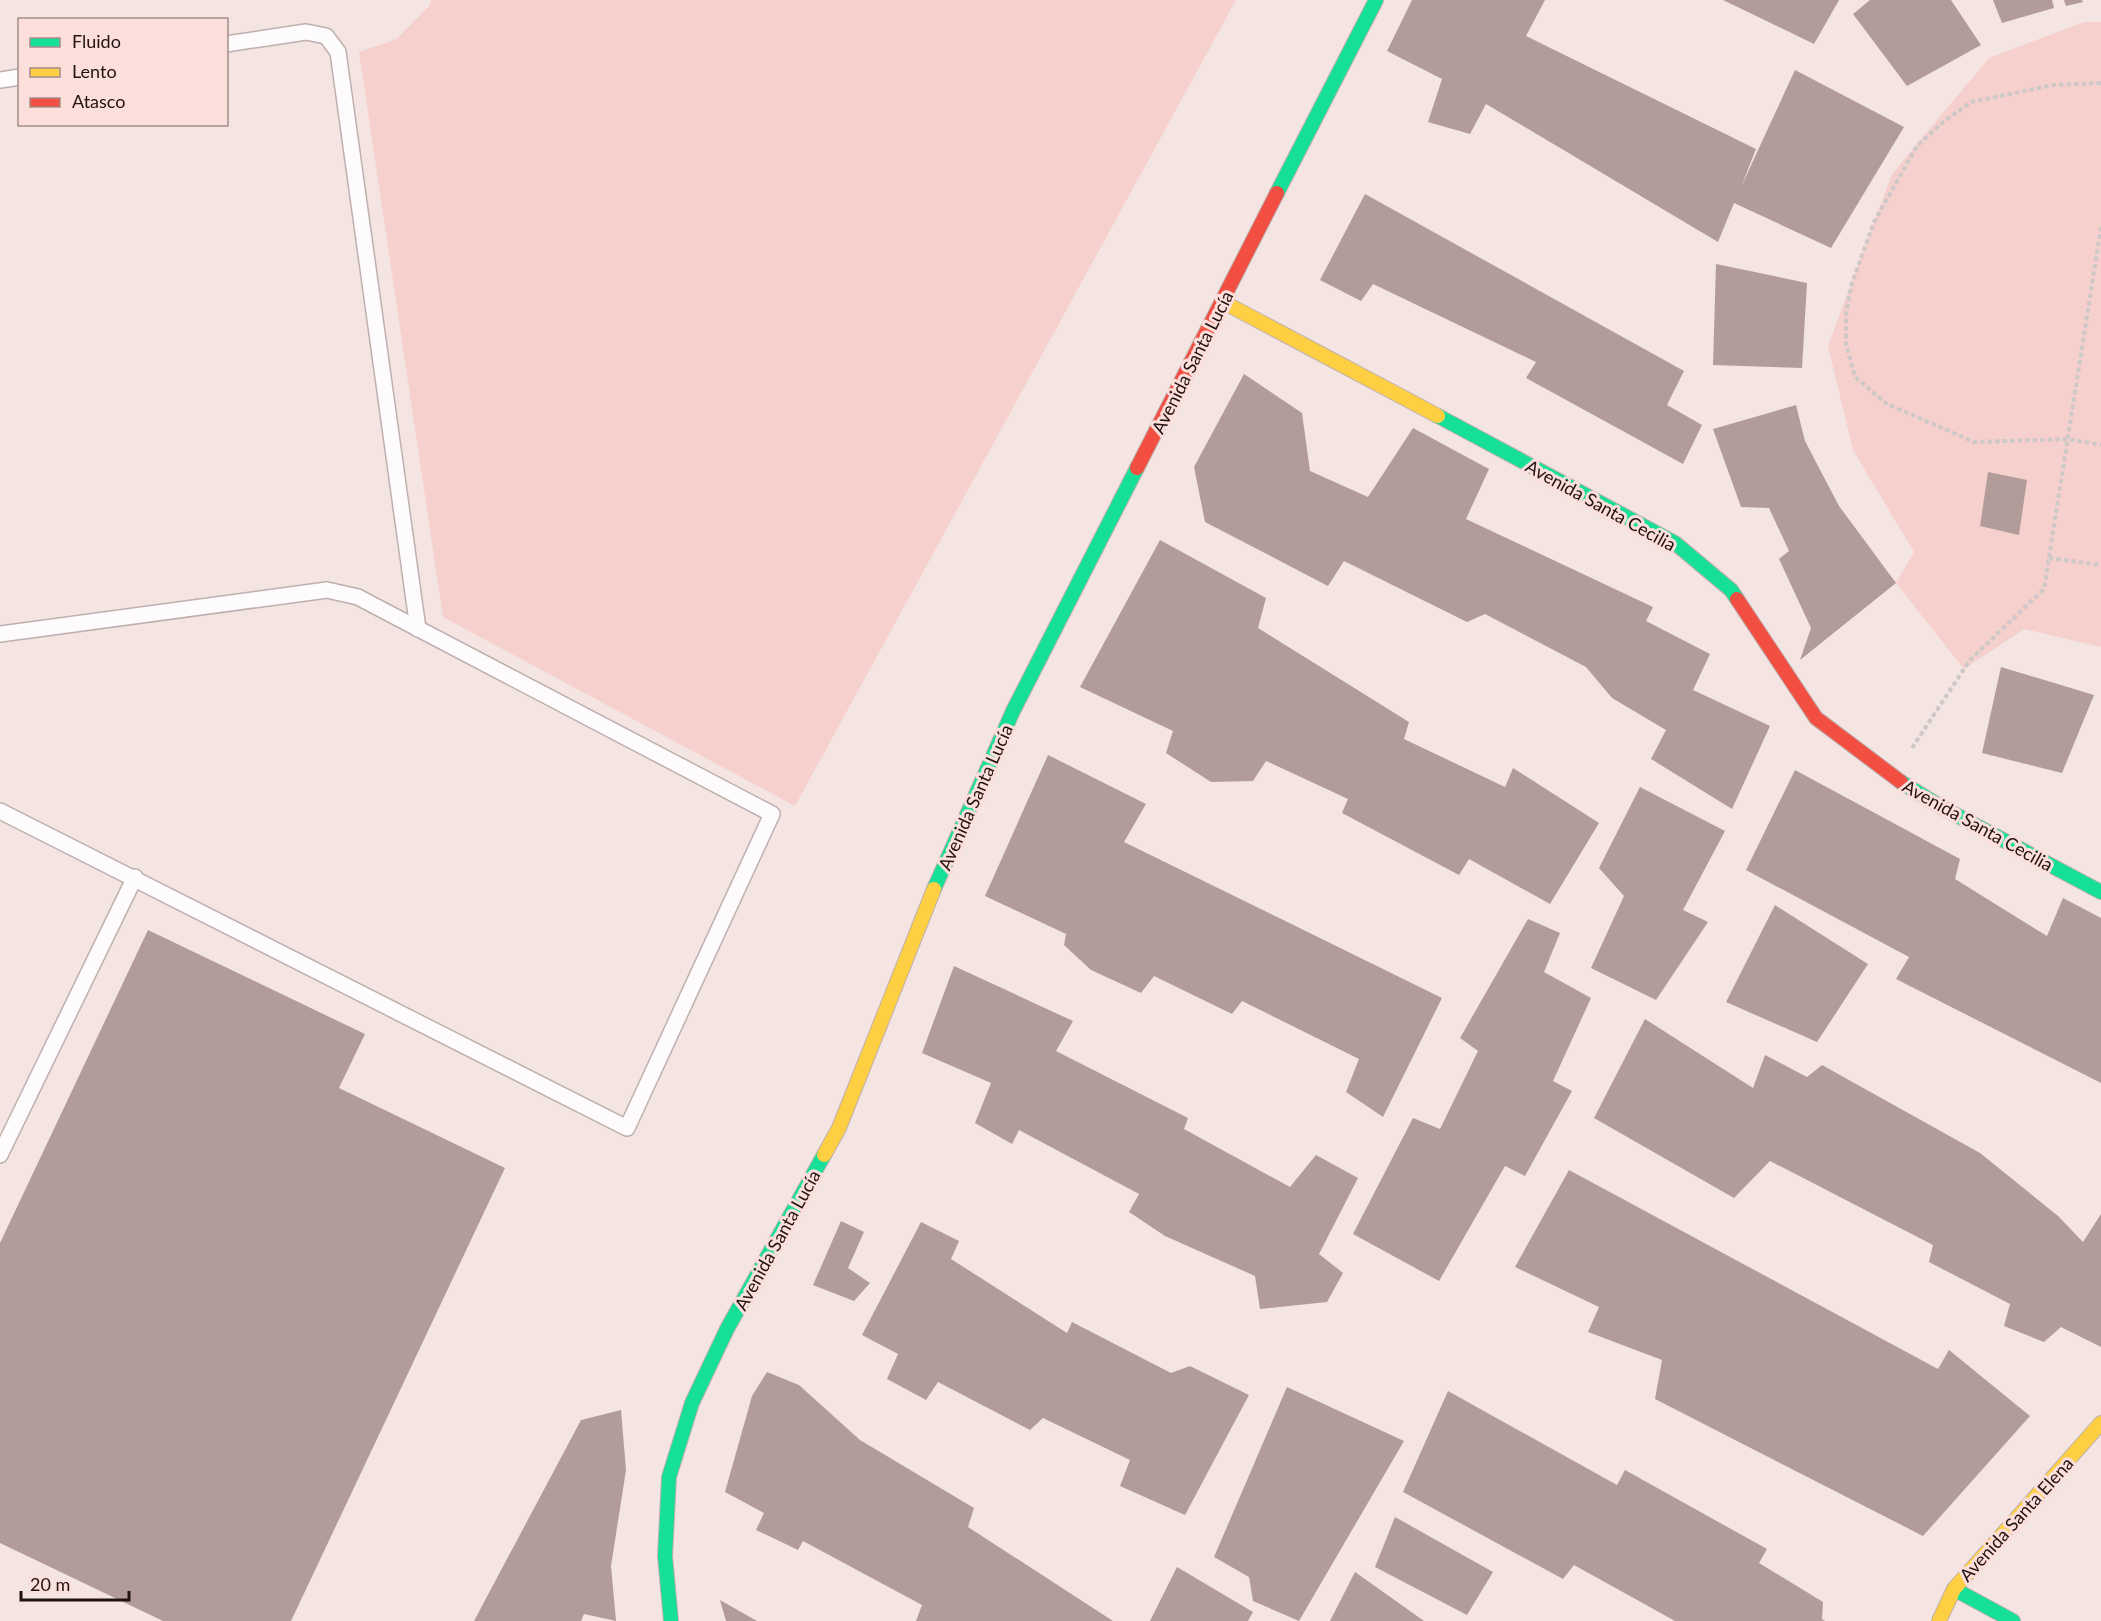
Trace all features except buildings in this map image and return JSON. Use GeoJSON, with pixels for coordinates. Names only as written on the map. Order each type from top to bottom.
{"type":"FeatureCollection","features":[{"type":"Feature","properties":{"kind":"street","name":"Avenida Santa Lucía"},"geometry":{"type":"LineString","coordinates":[[671,1621],[665,1556],[669,1477],[692,1403],[727,1329],[839,1128],[928,903],[1013,711],[1376,0]]}},
{"type":"Feature","properties":{"kind":"street","name":"Avenida Santa Cecilia"},"geometry":{"type":"LineString","coordinates":[[1223,302],[1675,543],[1731,590],[1816,718],[1893,777],[1931,801],[2101,892]]}},
{"type":"Feature","properties":{"kind":"street","name":"Avenida Santa Elena"},"geometry":{"type":"LineString","coordinates":[[1939,1621],[1954,1589],[2101,1423]]}},
{"type":"Feature","properties":{"kind":"street"},"geometry":{"type":"LineString","coordinates":[[1954,1589],[2013,1621]]}},
{"type":"Feature","properties":{"kind":"lane"},"geometry":{"type":"LineString","coordinates":[[228,44],[306,32],[326,36],[338,52],[418,629]]}},
{"type":"Feature","properties":{"kind":"lane"},"geometry":{"type":"LineString","coordinates":[[0,80],[18,76]]}},
{"type":"Feature","properties":{"kind":"lane"},"geometry":{"type":"LineString","coordinates":[[0,634],[327,590],[358,597],[772,814],[627,1128],[0,810]]}},
{"type":"Feature","properties":{"kind":"lane"},"geometry":{"type":"LineString","coordinates":[[0,1155],[135,877]]}},
{"type":"Feature","properties":{"kind":"path"},"geometry":{"type":"LineString","coordinates":[[2101,83],[2053,85],[1971,102],[1942,123],[1917,146],[1874,222],[1852,283],[1845,313],[1846,344],[1855,377],[1887,404],[1974,442],[2068,439],[2101,445]]}},
{"type":"Feature","properties":{"kind":"path"},"geometry":{"type":"LineString","coordinates":[[1909,752],[1970,660],[2044,588],[2101,227]]}},
{"type":"Feature","properties":{"kind":"path"},"geometry":{"type":"LineString","coordinates":[[2049,558],[2101,565]]}},
{"type":"Feature","properties":{"kind":"shaded area"},"geometry":{"type":"Polygon","coordinates":[[[431,0],[1236,0],[795,806],[443,617],[359,52],[397,39],[430,5],[431,0]]]}},
{"type":"Feature","properties":{"kind":"shaded area"},"geometry":{"type":"Polygon","coordinates":[[[2084,22],[2101,22],[2101,647],[2024,629],[1964,669],[1896,583],[1914,552],[1853,450],[1828,346],[1892,174],[1989,58],[2084,22]]]}},
{"type":"Feature","properties":{"kind":"traffic: fast"},"geometry":{"type":"LineString","coordinates":[[1277,193],[1376,0]]}},
{"type":"Feature","properties":{"kind":"traffic: fast"},"geometry":{"type":"LineString","coordinates":[[1438,416],[1675,543],[1731,590],[1737,599]]}},
{"type":"Feature","properties":{"kind":"traffic: fast"},"geometry":{"type":"LineString","coordinates":[[934,889],[1013,711],[1137,468]]}},
{"type":"Feature","properties":{"kind":"traffic: fast"},"geometry":{"type":"LineString","coordinates":[[1901,782],[1941,807],[2101,892]]}},
{"type":"Feature","properties":{"kind":"traffic: fast"},"geometry":{"type":"LineString","coordinates":[[671,1621],[665,1556],[669,1477],[692,1403],[727,1329],[824,1155]]}},
{"type":"Feature","properties":{"kind":"traffic: fast"},"geometry":{"type":"LineString","coordinates":[[1954,1589],[2013,1621]]}},
{"type":"Feature","properties":{"kind":"traffic: slow"},"geometry":{"type":"LineString","coordinates":[[1223,302],[1438,416]]}},
{"type":"Feature","properties":{"kind":"traffic: slow"},"geometry":{"type":"LineString","coordinates":[[824,1155],[839,1128],[934,889]]}},
{"type":"Feature","properties":{"kind":"traffic: slow"},"geometry":{"type":"LineString","coordinates":[[1939,1621],[1954,1589],[2101,1423]]}},
{"type":"Feature","properties":{"kind":"traffic: jam"},"geometry":{"type":"LineString","coordinates":[[1137,468],[1277,193]]}},
{"type":"Feature","properties":{"kind":"traffic: jam"},"geometry":{"type":"LineString","coordinates":[[1737,599],[1816,718],[1901,782]]}}]}
